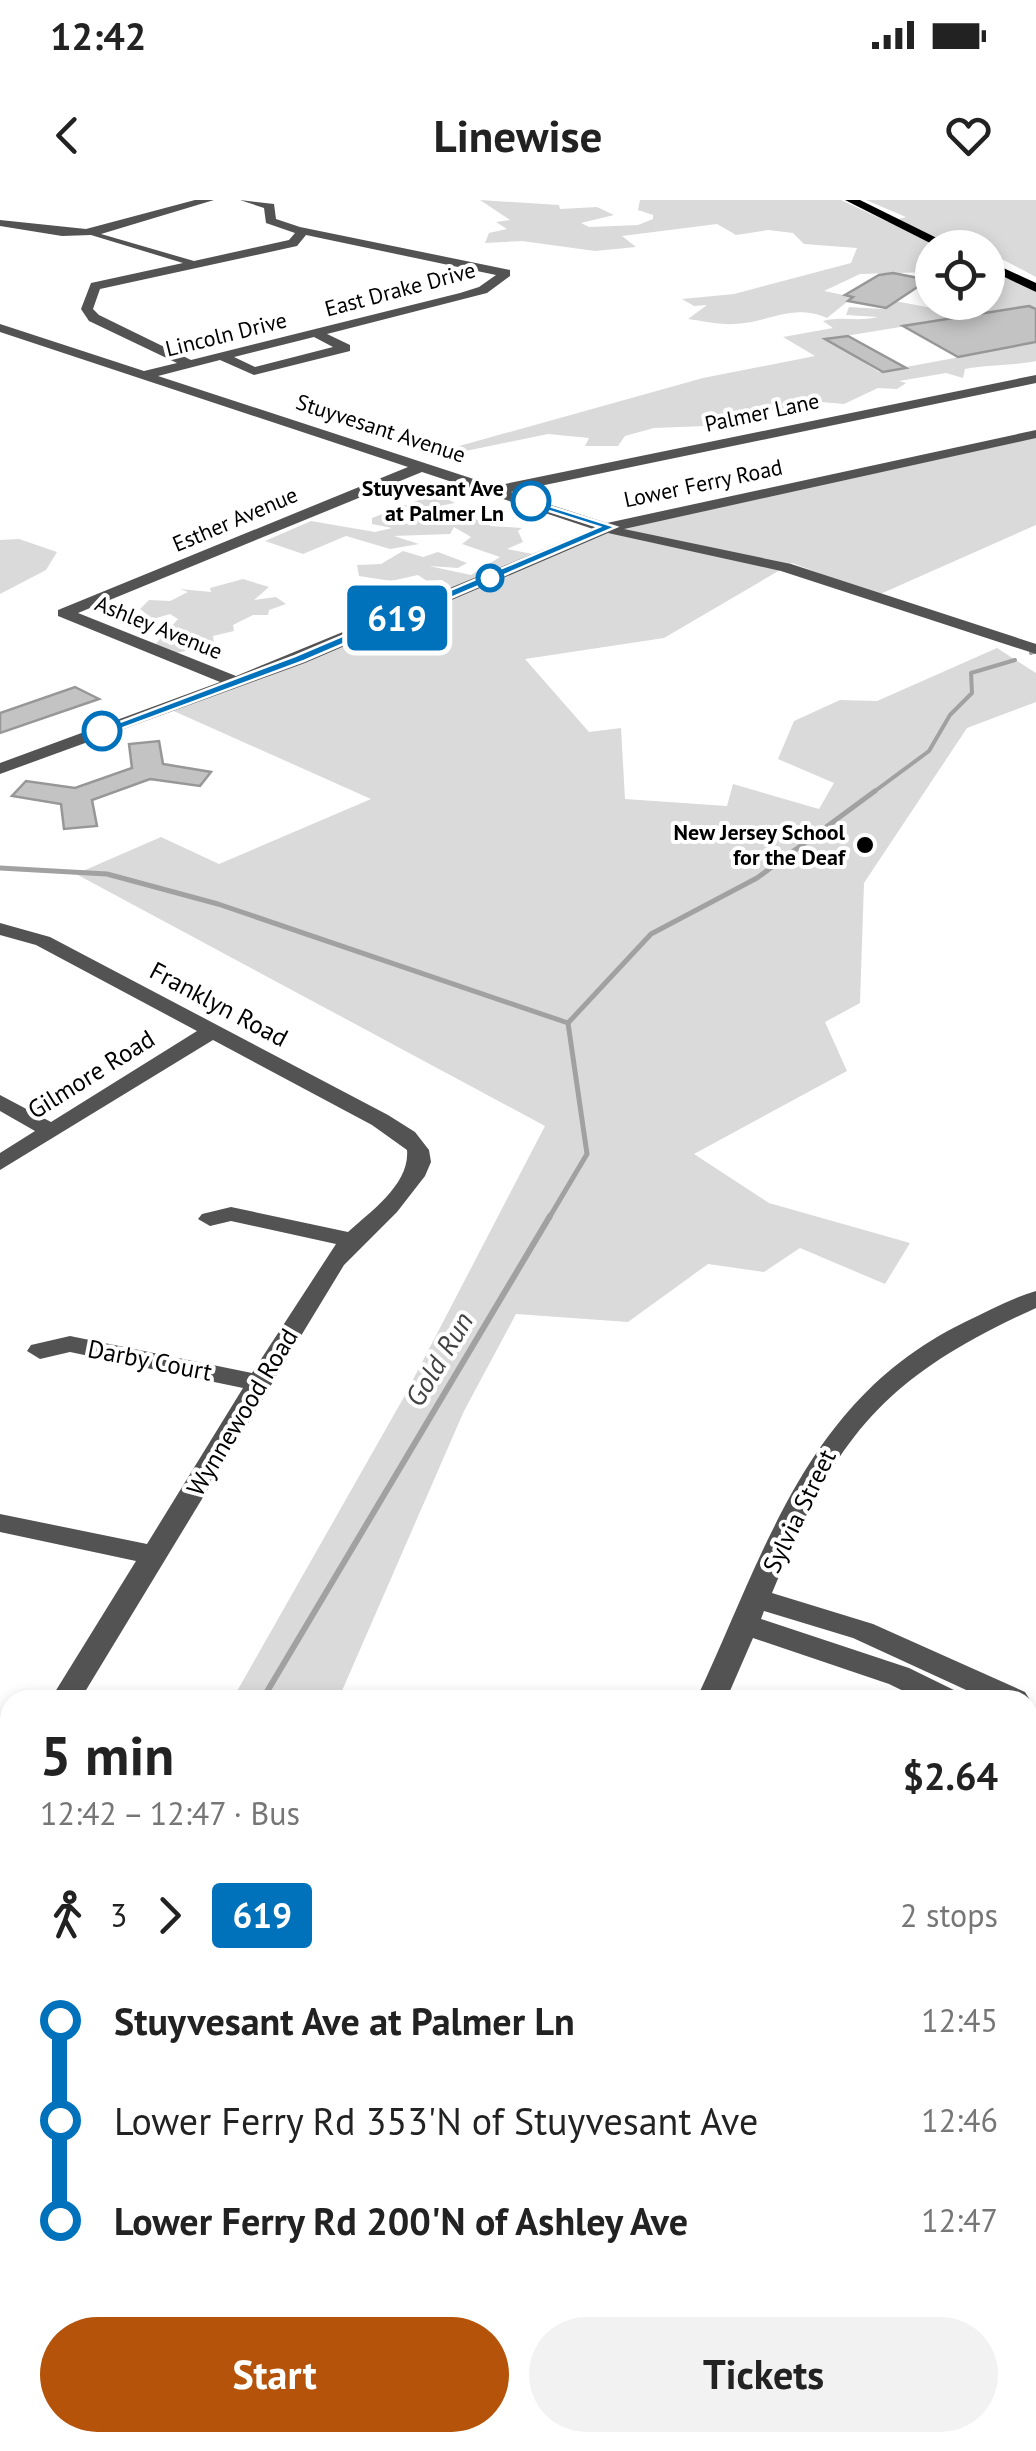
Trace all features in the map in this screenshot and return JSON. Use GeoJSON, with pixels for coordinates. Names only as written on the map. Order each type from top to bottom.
{"type":"FeatureCollection","features":[{"type":"Feature","properties":{"kind":"main road"},"geometry":{"type":"LineString","coordinates":[[851,200],[915,231]]}},
{"type":"Feature","properties":{"kind":"main road"},"geometry":{"type":"LineString","coordinates":[[1005,273],[1036,288]]}},
{"type":"Feature","properties":{"kind":"street"},"geometry":{"type":"LineString","coordinates":[[90,235],[208,200]]}},
{"type":"Feature","properties":{"kind":"street"},"geometry":{"type":"LineString","coordinates":[[190,364],[94,318],[87,309],[95,286],[293,242],[303,232],[270,221],[270,206],[246,200]]}},
{"type":"Feature","properties":{"kind":"street"},"geometry":{"type":"LineString","coordinates":[[0,223],[42,233],[90,235],[193,262]]}},
{"type":"Feature","properties":{"kind":"street","name":"East Drake Drive"},"geometry":{"type":"LineString","coordinates":[[303,232],[506,273],[483,290],[316,332]]}},
{"type":"Feature","properties":{"kind":"street","name":"Stuyvesant Avenue"},"geometry":{"type":"LineString","coordinates":[[3,330],[610,527],[694,550],[785,567],[862,596],[1031,646]]}},
{"type":"Feature","properties":{"kind":"street"},"geometry":{"type":"LineString","coordinates":[[222,356],[254,371],[345,348],[316,332]]}},
{"type":"Feature","properties":{"kind":"street","name":"Lincoln Drive"},"geometry":{"type":"LineString","coordinates":[[145,375],[316,332]]}},
{"type":"Feature","properties":{"kind":"street","name":"Palmer Lane"},"geometry":{"type":"LineString","coordinates":[[496,490],[1036,379]]}},
{"type":"Feature","properties":{"kind":"street","name":"Lower Ferry Road"},"geometry":{"type":"LineString","coordinates":[[0,769],[237,683],[610,527],[1036,434]]}},
{"type":"Feature","properties":{"kind":"street","name":"Esther Avenue"},"geometry":{"type":"LineString","coordinates":[[64,613],[424,466]]}},
{"type":"Feature","properties":{"kind":"street","name":"Ashley Avenue"},"geometry":{"type":"LineString","coordinates":[[64,613],[237,683]]}},
{"type":"Feature","properties":{"kind":"street","name":"Franklyn Road"},"geometry":{"type":"LineString","coordinates":[[0,929],[43,941],[408,1139]]}},
{"type":"Feature","properties":{"kind":"street","name":"Gilmore Road"},"geometry":{"type":"LineString","coordinates":[[0,1163],[212,1031]]}},
{"type":"Feature","properties":{"kind":"street"},"geometry":{"type":"LineString","coordinates":[[0,1102],[51,1132]]}},
{"type":"Feature","properties":{"kind":"street","name":"Wynnewood Road"},"geometry":{"type":"LineString","coordinates":[[71,1690],[350,1240],[410,1186],[420,1165],[417,1147],[408,1139]]}},
{"type":"Feature","properties":{"kind":"street"},"geometry":{"type":"LineString","coordinates":[[210,1219],[232,1214],[350,1240]]}},
{"type":"Feature","properties":{"kind":"street","name":"Sylvia Street"},"geometry":{"type":"LineString","coordinates":[[716,1690],[811,1474],[861,1406],[934,1348],[1036,1299]]}},
{"type":"Feature","properties":{"kind":"street","name":"Darby Court"},"geometry":{"type":"LineString","coordinates":[[40,1351],[70,1344],[260,1383]]}},
{"type":"Feature","properties":{"kind":"street"},"geometry":{"type":"LineString","coordinates":[[0,1522],[155,1555]]}},
{"type":"Feature","properties":{"kind":"street"},"geometry":{"type":"LineString","coordinates":[[751,1612],[927,1690]]}},
{"type":"Feature","properties":{"kind":"street"},"geometry":{"type":"LineString","coordinates":[[751,1612],[864,1631],[992,1690]]}},
{"type":"Feature","properties":{"kind":"shaded area"},"geometry":{"type":"Polygon","coordinates":[[[480,200],[559,205],[560,209],[597,207],[614,215],[581,223],[589,227],[638,225],[653,219],[653,215],[638,210],[640,200],[841,200],[888,222],[906,217],[866,200],[1036,200],[1036,277],[1005,261],[1005,230],[915,230],[915,272],[860,274],[824,291],[853,297],[827,318],[803,312],[748,323],[711,323],[688,319],[707,305],[694,306],[682,299],[734,294],[851,263],[857,248],[804,244],[793,233],[768,230],[736,235],[717,224],[622,236],[636,247],[595,251],[522,241],[485,243],[489,233],[507,229],[496,222],[510,220],[480,200]]]}},
{"type":"Feature","properties":{"kind":"shaded area"},"geometry":{"type":"Polygon","coordinates":[[[1005,276],[1036,292],[1036,309],[1029,306],[1005,310],[1005,276]]]}},
{"type":"Feature","properties":{"kind":"shaded area"},"geometry":{"type":"Polygon","coordinates":[[[895,301],[915,305],[915,320],[943,320],[827,339],[879,372],[1036,343],[1036,361],[965,369],[963,378],[946,373],[899,381],[906,383],[897,389],[878,388],[844,404],[821,402],[721,419],[731,425],[654,428],[625,436],[618,446],[585,446],[589,438],[548,434],[456,453],[452,448],[703,378],[815,356],[783,337],[833,328],[823,321],[878,317],[846,315],[849,307],[883,309],[895,301]]]}},
{"type":"Feature","properties":{"kind":"shaded area"},"geometry":{"type":"Polygon","coordinates":[[[1036,437],[1036,525],[878,595],[792,563],[664,638],[525,659],[589,732],[621,728],[625,799],[727,806],[733,784],[819,809],[834,783],[778,759],[794,721],[840,700],[877,701],[997,648],[1036,673],[1036,702],[967,728],[864,883],[860,1003],[825,1022],[847,1071],[694,1154],[769,1203],[910,1243],[885,1284],[800,1248],[764,1272],[708,1264],[628,1322],[516,1314],[464,1411],[342,1690],[238,1690],[404,1397],[545,1126],[76,874],[161,837],[219,864],[371,799],[167,708],[622,527],[1036,437]]]}},
{"type":"Feature","properties":{"kind":"shaded area"},"geometry":{"type":"Polygon","coordinates":[[[412,484],[443,485],[435,493],[455,503],[429,508],[428,514],[461,513],[491,526],[522,528],[518,531],[523,542],[507,549],[543,556],[429,596],[418,591],[443,585],[443,580],[427,581],[418,575],[391,581],[359,576],[357,565],[381,564],[403,551],[423,557],[438,552],[467,563],[458,568],[429,566],[471,575],[500,557],[462,544],[471,537],[454,527],[450,534],[394,536],[419,544],[390,549],[346,536],[303,554],[265,541],[311,521],[375,532],[392,528],[372,524],[372,518],[419,500],[400,492],[412,484]]]}},
{"type":"Feature","properties":{"kind":"shaded area"},"geometry":{"type":"Polygon","coordinates":[[[19,539],[57,552],[46,570],[0,594],[0,540],[19,539]]]}},
{"type":"Feature","properties":{"kind":"shaded area"},"geometry":{"type":"Polygon","coordinates":[[[243,579],[269,587],[254,600],[276,597],[286,604],[269,610],[268,615],[253,615],[233,625],[234,631],[213,636],[214,645],[176,653],[154,646],[178,619],[170,614],[153,619],[140,609],[149,600],[170,601],[188,592],[180,589],[211,592],[210,588],[243,579]]]}},
{"type":"Feature","properties":{"kind":"building"},"geometry":{"type":"Polygon","coordinates":[[[879,275],[915,277],[915,289],[886,308],[848,301],[853,297],[845,295],[879,275]]]}},
{"type":"Feature","properties":{"kind":"building"},"geometry":{"type":"Polygon","coordinates":[[[1029,306],[1036,309],[1036,342],[958,357],[903,326],[941,320],[1005,320],[1005,310],[1029,306]]]}},
{"type":"Feature","properties":{"kind":"building"},"geometry":{"type":"Polygon","coordinates":[[[848,336],[906,368],[883,372],[825,339],[848,336]]]}},
{"type":"Feature","properties":{"kind":"building"},"geometry":{"type":"Polygon","coordinates":[[[75,687],[99,699],[0,733],[0,713],[75,687]]]}},
{"type":"Feature","properties":{"kind":"building"},"geometry":{"type":"Polygon","coordinates":[[[159,741],[163,764],[211,772],[200,786],[150,779],[92,800],[97,826],[64,829],[61,804],[12,796],[26,781],[75,788],[132,768],[129,744],[159,741]]]}},
{"type":"Feature","properties":{"kind":"waterway","name":"Gold Run"},"geometry":{"type":"LineString","coordinates":[[1031,653],[1036,651]]}},
{"type":"Feature","properties":{"kind":"waterway","name":"Gold Run"},"geometry":{"type":"LineString","coordinates":[[871,794],[929,751],[950,715],[972,693],[971,673],[1015,660]]}},
{"type":"Feature","properties":{"kind":"waterway","name":"Gold Run"},"geometry":{"type":"LineString","coordinates":[[568,1023],[651,934],[757,878],[875,791]]}},
{"type":"Feature","properties":{"kind":"waterway","name":"Gold Run"},"geometry":{"type":"LineString","coordinates":[[0,868],[107,874],[218,904],[568,1023]]}},
{"type":"Feature","properties":{"kind":"waterway","name":"Gold Run"},"geometry":{"type":"LineString","coordinates":[[549,1218],[587,1154],[568,1023]]}},
{"type":"Feature","properties":{"kind":"waterway","name":"Gold Run"},"geometry":{"type":"LineString","coordinates":[[268,1690],[550,1216]]}},
{"type":"Feature","properties":{"kind":"bus line","name":"619"},"geometry":{"type":"LineString","coordinates":[[102,731],[237,683],[610,527],[531,501]]}},
{"type":"Feature","properties":{"kind":"place","name":"Stuyvesant Ave at Palmer Ln"},"geometry":{"type":"Point","coordinates":[531,501]}},
{"type":"Feature","properties":{"kind":"place","name":"New Jersey School for the Deaf"},"geometry":{"type":"Point","coordinates":[865,845]}}]}
